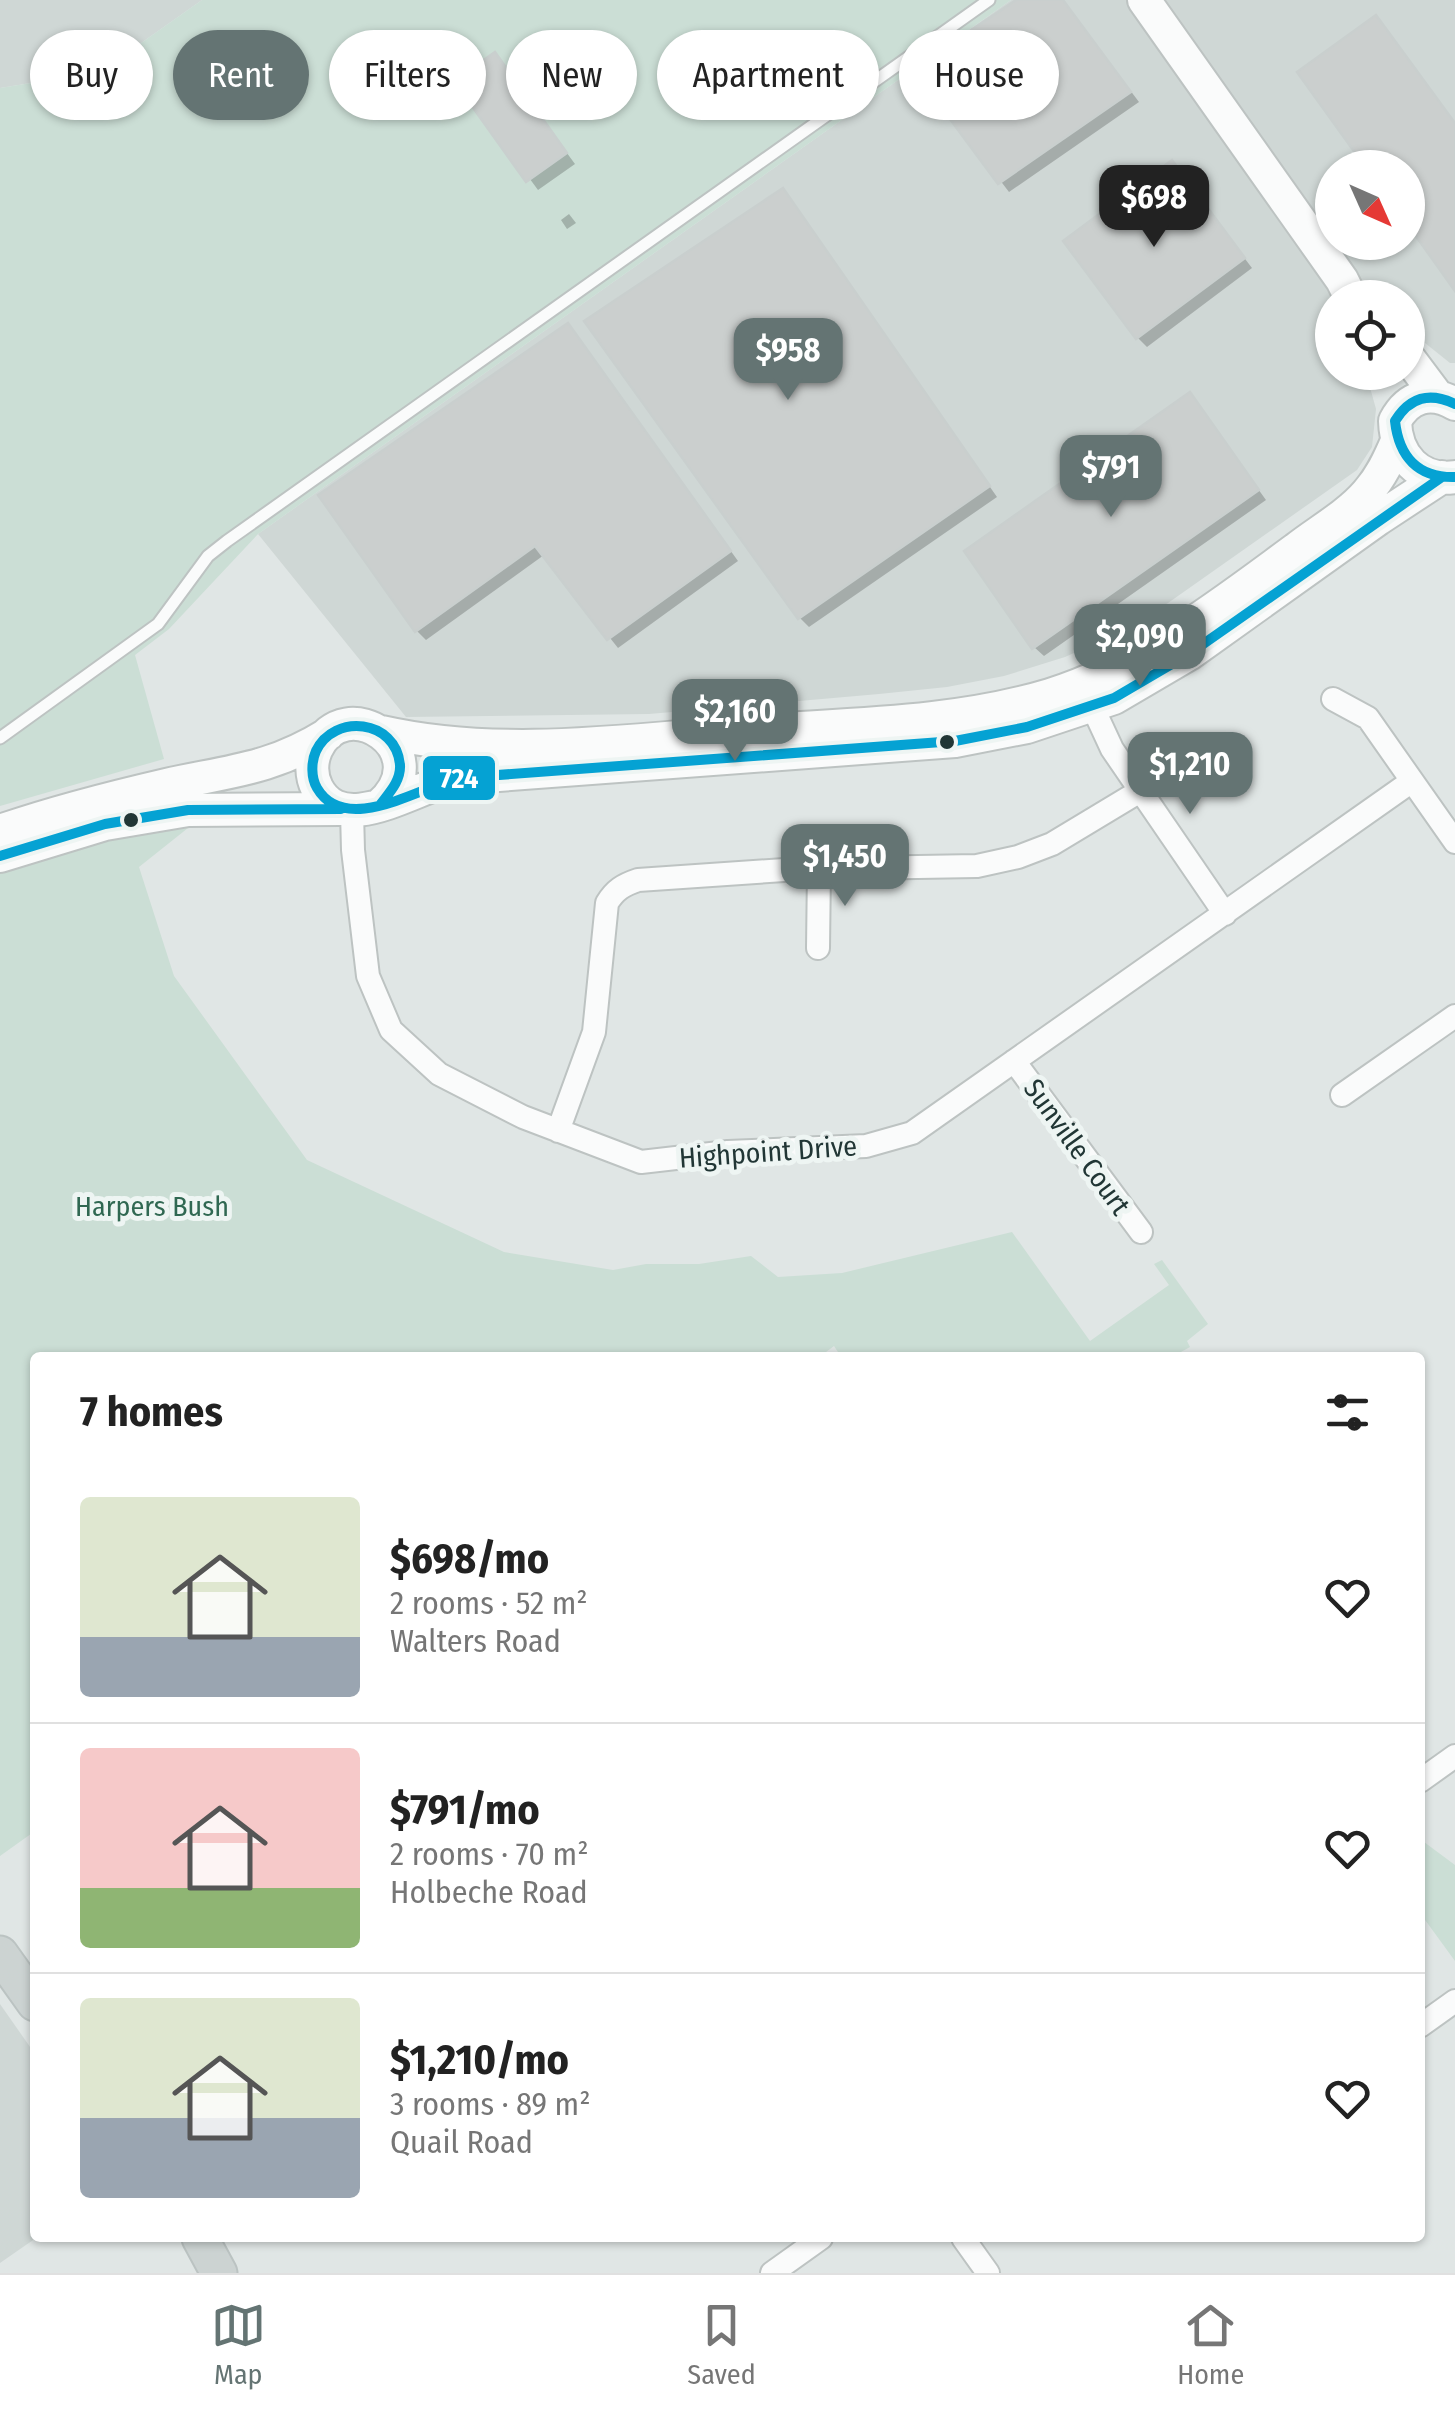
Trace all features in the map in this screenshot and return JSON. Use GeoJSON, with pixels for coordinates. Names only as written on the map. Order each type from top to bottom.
{"type":"FeatureCollection","features":[{"type":"Feature","properties":{"kind":"main road"},"geometry":{"type":"LineString","coordinates":[[0,1954],[30,1996]]}},
{"type":"Feature","properties":{"kind":"main road"},"geometry":{"type":"LineString","coordinates":[[202,2242],[218,2273]]}},
{"type":"Feature","properties":{"kind":"street"},"geometry":{"type":"LineString","coordinates":[[1144,0],[1343,280]]}},
{"type":"Feature","properties":{"kind":"street"},"geometry":{"type":"LineString","coordinates":[[1425,374],[1449,399]]}},
{"type":"Feature","properties":{"kind":"street"},"geometry":{"type":"LineString","coordinates":[[1394,390],[1398,427],[1409,462],[1419,470],[1451,478]]}},
{"type":"Feature","properties":{"kind":"street"},"geometry":{"type":"LineString","coordinates":[[0,830],[109,799],[264,766],[355,724],[422,741],[469,746],[584,743],[887,722],[971,712],[1052,694],[1080,684],[1170,637],[1359,502],[1381,474],[1409,402],[1422,396],[1449,399]]}},
{"type":"Feature","properties":{"kind":"street"},"geometry":{"type":"LineString","coordinates":[[0,856],[105,824],[188,810],[358,808],[458,778],[956,741],[1027,728],[1093,708],[1189,654],[1378,519],[1451,478]]}},
{"type":"Feature","properties":{"kind":"street"},"geometry":{"type":"LineString","coordinates":[[1333,698],[1368,718],[1455,842]]}},
{"type":"Feature","properties":{"kind":"street"},"geometry":{"type":"LineString","coordinates":[[1093,708],[1112,750],[1226,914]]}},
{"type":"Feature","properties":{"kind":"street"},"geometry":{"type":"LineString","coordinates":[[328,734],[313,756],[312,770],[321,795],[358,808],[390,796],[400,769],[398,755],[382,732]]}},
{"type":"Feature","properties":{"kind":"street","name":"Highpoint Drive"},"geometry":{"type":"LineString","coordinates":[[358,808],[353,850],[368,976],[392,1030],[439,1074],[558,1131],[641,1162],[728,1152],[866,1146],[912,1133],[1412,781]]}},
{"type":"Feature","properties":{"kind":"street"},"geometry":{"type":"LineString","coordinates":[[558,1131],[594,1032],[604,918],[614,892],[638,880],[819,868],[977,866],[1074,833],[1140,792]]}},
{"type":"Feature","properties":{"kind":"street"},"geometry":{"type":"LineString","coordinates":[[818,948],[819,868]]}},
{"type":"Feature","properties":{"kind":"street"},"geometry":{"type":"LineString","coordinates":[[1342,1095],[1455,1016]]}},
{"type":"Feature","properties":{"kind":"street","name":"Sunville Court"},"geometry":{"type":"LineString","coordinates":[[1014,1061],[1141,1232]]}},
{"type":"Feature","properties":{"kind":"street"},"geometry":{"type":"LineString","coordinates":[[1425,1777],[1455,1756]]}},
{"type":"Feature","properties":{"kind":"street"},"geometry":{"type":"LineString","coordinates":[[1425,2023],[1455,2002]]}},
{"type":"Feature","properties":{"kind":"street"},"geometry":{"type":"LineString","coordinates":[[772,2273],[815,2242]]}},
{"type":"Feature","properties":{"kind":"street"},"geometry":{"type":"LineString","coordinates":[[966,2242],[988,2273]]}},
{"type":"Feature","properties":{"kind":"lane"},"geometry":{"type":"LineString","coordinates":[[0,738],[158,624],[208,556],[226,541],[989,0]]}},
{"type":"Feature","properties":{"kind":"shaded area"},"geometry":{"type":"Polygon","coordinates":[[[0,0],[202,0],[153,35],[153,30],[30,30],[30,83],[0,88],[0,0]]]}},
{"type":"Feature","properties":{"kind":"shaded area"},"geometry":{"type":"Polygon","coordinates":[[[1011,0],[1455,0],[1455,363],[1425,343],[1425,280],[1315,280],[1315,390],[1371,390],[1376,409],[1372,447],[1357,470],[1168,603],[1118,633],[1065,657],[1004,676],[947,687],[649,714],[406,717],[258,534],[842,120],[879,120],[879,94],[899,79],[899,120],[1059,120],[1059,30],[969,30],[1011,0]]]}},
{"type":"Feature","properties":{"kind":"shaded area"},"geometry":{"type":"Polygon","coordinates":[[[0,2004],[30,2047],[30,2242],[0,2263],[0,2004]]]}},
{"type":"Feature","properties":{"kind":"green space"},"geometry":{"type":"Polygon","coordinates":[[[202,0],[1011,0],[969,30],[899,30],[899,79],[879,94],[879,30],[657,30],[657,120],[842,120],[258,534],[169,629],[135,655],[164,759],[0,806],[0,88],[30,83],[30,120],[153,120],[153,35],[202,0]]]}},
{"type":"Feature","properties":{"kind":"green space","name":"Harpers Bush"},"geometry":{"type":"Polygon","coordinates":[[[188,828],[139,867],[174,976],[307,1160],[504,1252],[613,1270],[751,1256],[778,1277],[842,1273],[1012,1232],[1090,1341],[1169,1285],[1154,1264],[1162,1260],[1208,1324],[1187,1341],[1190,1347],[1181,1352],[838,1352],[834,1346],[826,1352],[30,1352],[30,1835],[0,1856],[0,873],[101,841],[188,828]]]}},
{"type":"Feature","properties":{"kind":"green space"},"geometry":{"type":"Polygon","coordinates":[[[1425,1843],[1455,1865],[1455,1961],[1425,1920],[1425,1843]]]}},
{"type":"Feature","properties":{"kind":"building"},"geometry":{"type":"Polygon","coordinates":[[[1016,0],[1063,0],[1131,92],[998,184],[951,120],[1059,120],[1059,30],[971,30],[1016,0]]]}},
{"type":"Feature","properties":{"kind":"building"},"geometry":{"type":"Polygon","coordinates":[[[1376,15],[1455,123],[1455,291],[1425,249],[1425,150],[1353,150],[1297,72],[1376,15]]]}},
{"type":"Feature","properties":{"kind":"building"},"geometry":{"type":"Polygon","coordinates":[[[495,52],[506,67],[506,120],[543,120],[567,153],[526,182],[482,120],[486,120],[486,58],[495,52]]]}},
{"type":"Feature","properties":{"kind":"building"},"geometry":{"type":"Polygon","coordinates":[[[1172,160],[1245,258],[1136,339],[1063,241],[1172,160]]]}},
{"type":"Feature","properties":{"kind":"building"},"geometry":{"type":"Polygon","coordinates":[[[783,188],[990,486],[798,619],[584,321],[783,188]]]}},
{"type":"Feature","properties":{"kind":"building"},"geometry":{"type":"Polygon","coordinates":[[[568,323],[731,551],[607,640],[535,546],[415,632],[318,495],[568,323]]]}},
{"type":"Feature","properties":{"kind":"building"},"geometry":{"type":"Polygon","coordinates":[[[1190,392],[1259,490],[1032,649],[964,551],[1190,392]]]}},
{"type":"Feature","properties":{"kind":"transit line","name":"724"},"geometry":{"type":"LineString","coordinates":[[1455,404],[1437,398],[1421,399],[1395,421],[1401,445],[1413,463],[1431,474],[1455,477]]}},
{"type":"Feature","properties":{"kind":"transit line","name":"724"},"geometry":{"type":"LineString","coordinates":[[380,805],[399,776],[396,750],[376,730],[363,726],[336,731],[316,751],[313,775],[317,788],[329,802],[364,809],[383,805],[458,778],[955,741],[1027,727],[1114,698],[1189,654],[1442,477]]}},
{"type":"Feature","properties":{"kind":"transit line","name":"724"},"geometry":{"type":"LineString","coordinates":[[0,856],[105,824],[188,810],[341,809]]}}]}
